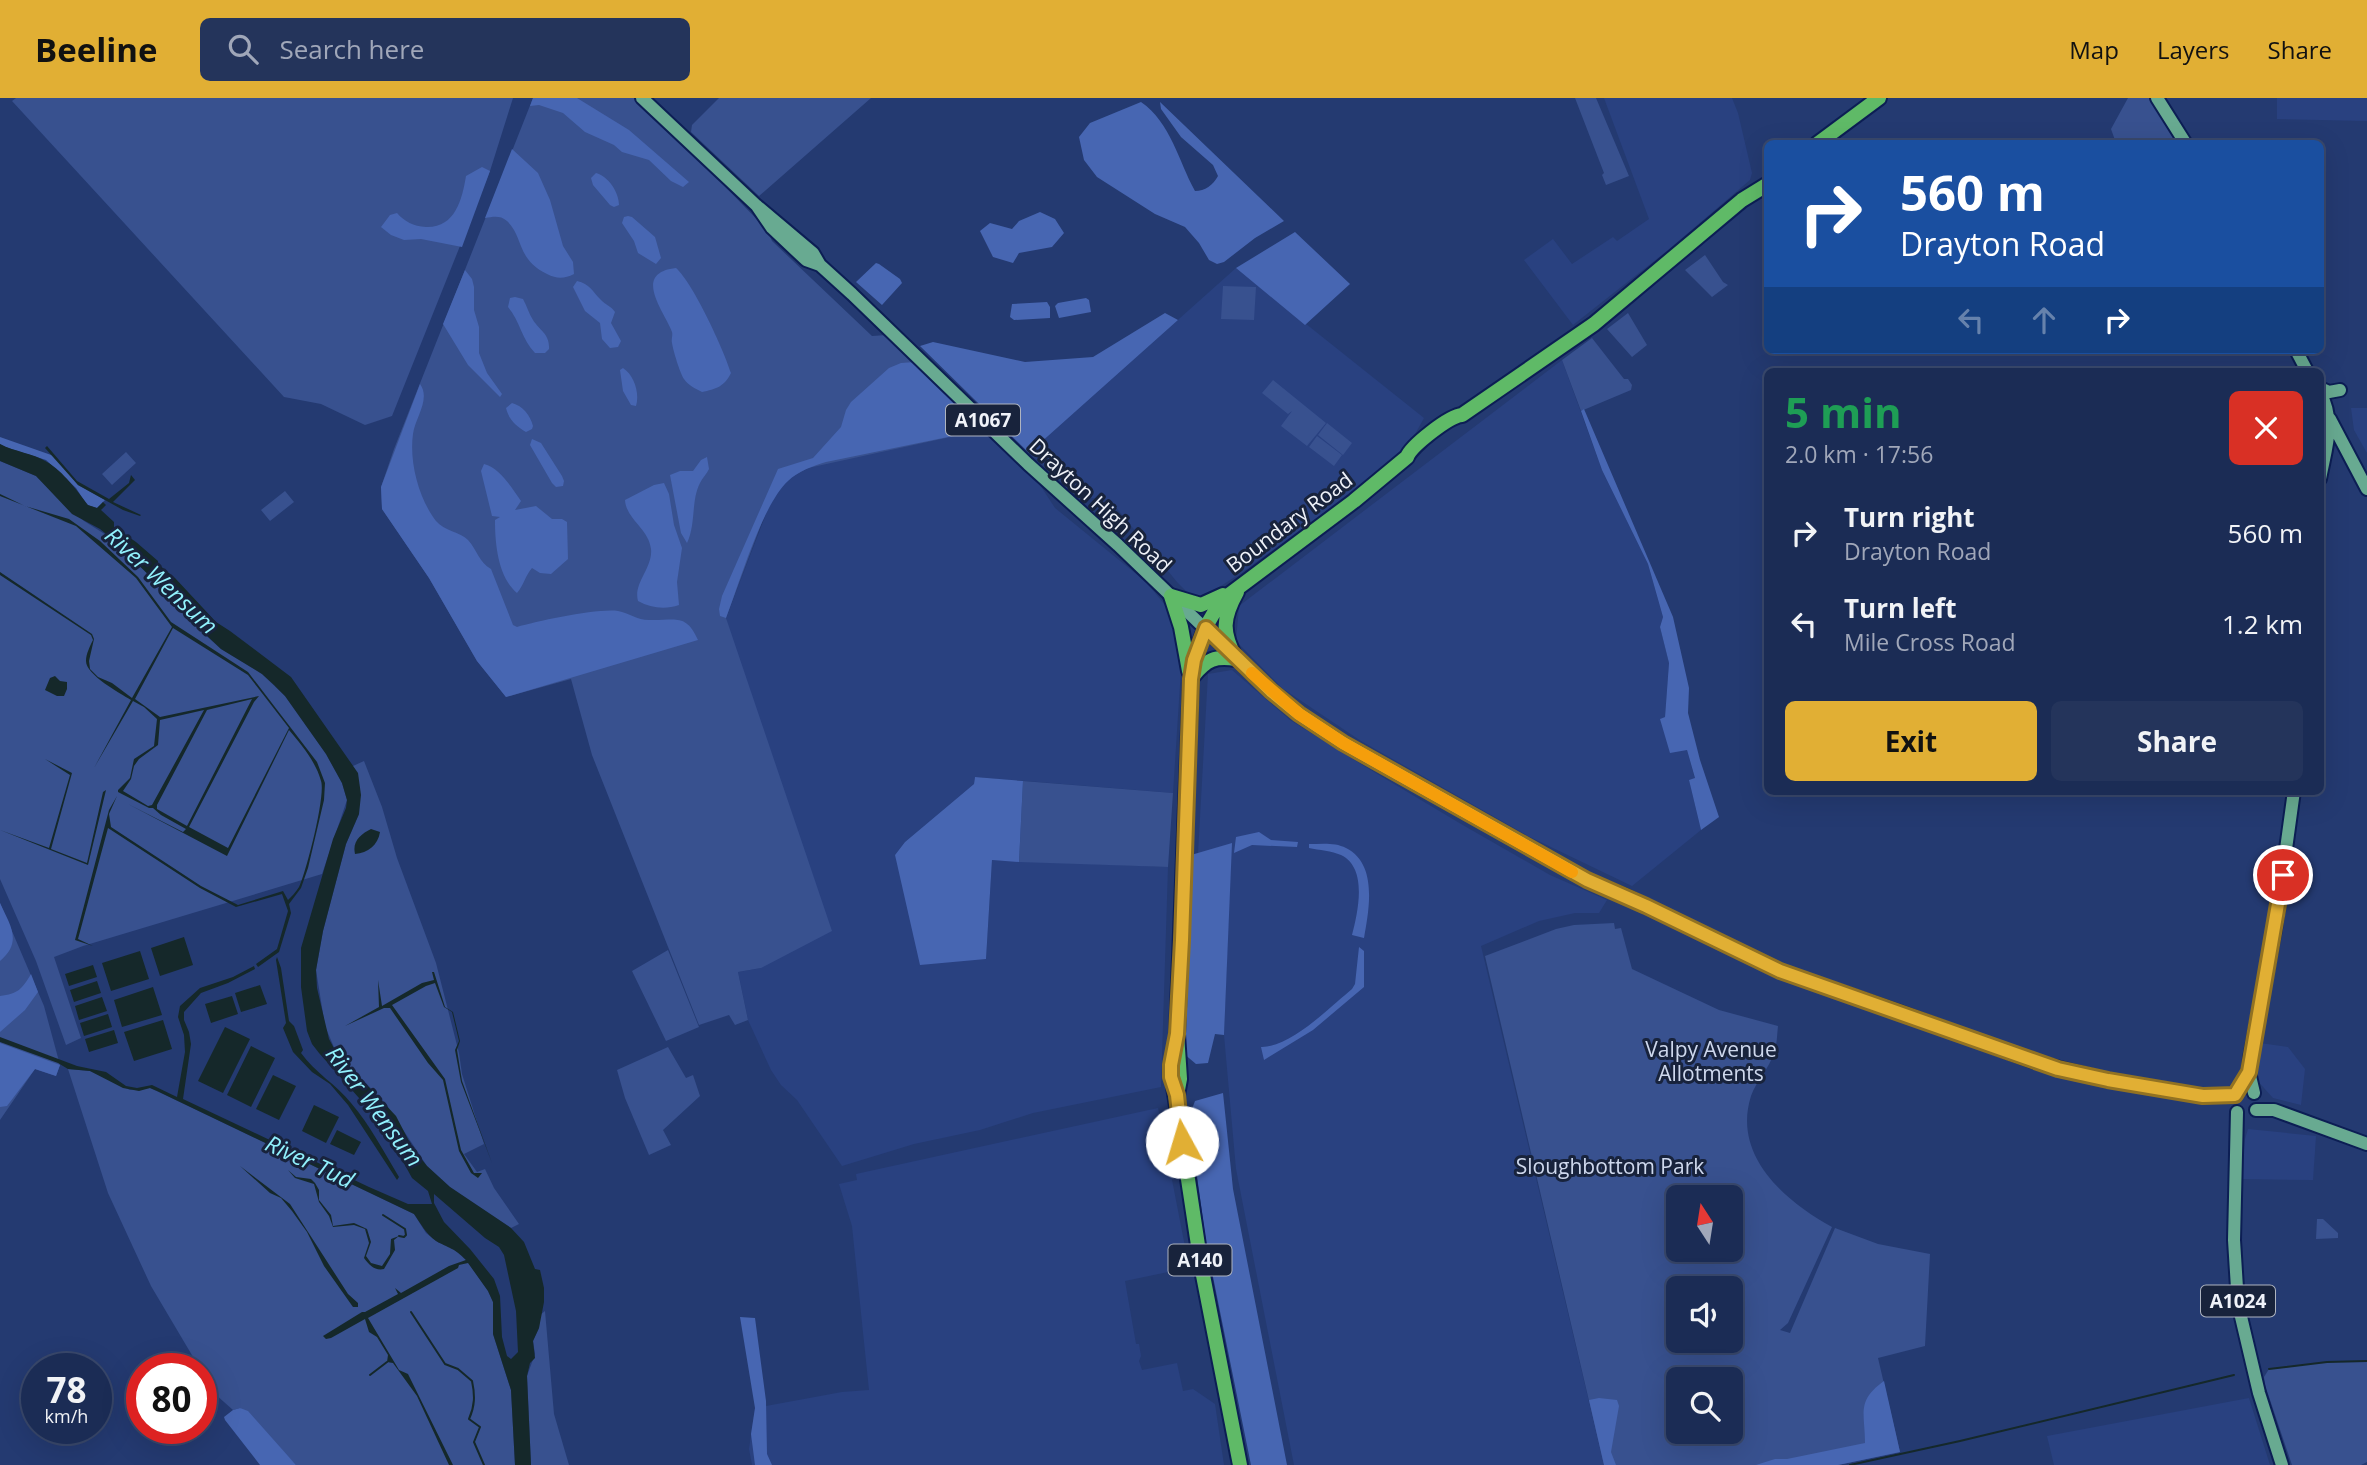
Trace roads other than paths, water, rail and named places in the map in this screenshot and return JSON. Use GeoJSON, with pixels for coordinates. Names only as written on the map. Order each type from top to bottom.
{"type":"FeatureCollection","features":[{"type":"Feature","properties":{"kind":"highway"},"geometry":{"type":"LineString","coordinates":[[1822,140],[1879,98]]}},
{"type":"Feature","properties":{"kind":"highway","name":"Boundary Road"},"geometry":{"type":"LineString","coordinates":[[1742,200],[1749,188],[1764,177]]}},
{"type":"Feature","properties":{"kind":"highway","name":"Boundary Road"},"geometry":{"type":"LineString","coordinates":[[1206,628],[1219,604],[1354,501],[1454,415],[1462,415],[1594,324],[1742,200],[1764,186]]}},
{"type":"Feature","properties":{"kind":"highway"},"geometry":{"type":"LineString","coordinates":[[1171,596],[1201,605],[1239,587]]}},
{"type":"Feature","properties":{"kind":"highway"},"geometry":{"type":"LineString","coordinates":[[1191,679],[1213,658],[1236,659],[1228,643],[1225,624],[1229,606],[1239,587]]}},
{"type":"Feature","properties":{"kind":"highway","name":"A140"},"geometry":{"type":"LineString","coordinates":[[1171,596],[1181,627],[1191,679]]}},
{"type":"Feature","properties":{"kind":"highway","name":"A140"},"geometry":{"type":"LineString","coordinates":[[1206,628],[1194,660],[1191,679],[1177,1034],[1171,1077],[1177,1095],[1185,1168],[1201,1265],[1240,1465]]}},
{"type":"Feature","properties":{"kind":"main road","name":"Drayton High Road"},"geometry":{"type":"LineString","coordinates":[[642,98],[757,206],[813,253],[820,265],[888,327],[1028,464],[1206,628]]}},
{"type":"Feature","properties":{"kind":"main road"},"geometry":{"type":"LineString","coordinates":[[2157,98],[2183,140]]}},
{"type":"Feature","properties":{"kind":"main road"},"geometry":{"type":"LineString","coordinates":[[2324,391],[2340,390]]}},
{"type":"Feature","properties":{"kind":"main road"},"geometry":{"type":"LineString","coordinates":[[2324,402],[2330,419],[2367,489]]}},
{"type":"Feature","properties":{"kind":"main road"},"geometry":{"type":"LineString","coordinates":[[2324,412],[2330,419],[2324,460]]}},
{"type":"Feature","properties":{"kind":"main road","name":"A1067"},"geometry":{"type":"LineString","coordinates":[[1206,628],[1236,659],[1299,714],[1343,743],[1587,880],[1780,971],[2048,1067],[2236,1102]]}},
{"type":"Feature","properties":{"kind":"main road"},"geometry":{"type":"LineString","coordinates":[[2236,1102],[2249,1072],[2275,929],[2293,795]]}},
{"type":"Feature","properties":{"kind":"main road"},"geometry":{"type":"LineString","coordinates":[[2236,1102],[2245,1115],[2254,1103],[2249,1072]]}},
{"type":"Feature","properties":{"kind":"main road"},"geometry":{"type":"LineString","coordinates":[[2236,1102],[2243,1090],[2254,1103],[2367,1144]]}},
{"type":"Feature","properties":{"kind":"main road","name":"A1024"},"geometry":{"type":"LineString","coordinates":[[2236,1102],[2238,1136],[2235,1167],[2235,1268],[2238,1304],[2259,1394],[2282,1465]]}},
{"type":"Feature","properties":{"kind":"main road","name":"A1024"},"geometry":{"type":"LineString","coordinates":[[2238,1136],[2254,1103]]}},
{"type":"Feature","properties":{"kind":"water"},"geometry":{"type":"Polygon","coordinates":[[[0,444],[36,457],[59,471],[88,505],[97,508],[103,502],[106,505],[101,510],[114,522],[114,527],[158,561],[216,622],[291,677],[358,773],[361,795],[359,814],[346,844],[323,931],[316,970],[317,988],[329,1039],[336,1052],[396,1116],[412,1147],[427,1166],[450,1187],[511,1228],[524,1242],[535,1269],[540,1270],[544,1302],[539,1328],[533,1341],[535,1358],[530,1363],[527,1376],[531,1465],[515,1465],[511,1390],[493,1334],[493,1302],[468,1263],[459,1265],[368,1318],[399,1370],[408,1374],[453,1465],[449,1465],[417,1396],[393,1363],[387,1362],[388,1355],[377,1337],[369,1332],[365,1319],[331,1338],[326,1339],[323,1336],[398,1294],[395,1288],[401,1293],[449,1266],[466,1260],[432,1238],[414,1214],[150,1088],[139,1091],[123,1088],[90,1071],[68,1069],[0,1042],[0,1037],[77,1066],[106,1072],[126,1086],[137,1088],[152,1085],[177,1097],[185,1052],[184,1035],[178,1017],[180,1006],[200,988],[233,977],[254,966],[255,969],[228,983],[201,993],[184,1012],[191,1044],[183,1099],[408,1204],[432,1204],[428,1191],[412,1178],[383,1125],[319,1053],[307,1031],[301,987],[301,948],[347,800],[342,783],[326,754],[285,696],[262,674],[221,649],[111,538],[72,514],[36,476],[0,461],[0,444]],[[434,1194],[434,1203],[444,1222],[494,1279],[500,1296],[502,1337],[507,1356],[511,1359],[518,1352],[516,1311],[504,1255],[499,1247],[434,1194]]]}},
{"type":"Feature","properties":{"kind":"water"},"geometry":{"type":"Polygon","coordinates":[[[47,446],[77,481],[109,499],[129,483],[131,475],[135,480],[113,502],[141,515],[123,510],[78,485],[45,448],[47,446]]]}},
{"type":"Feature","properties":{"kind":"water"},"geometry":{"type":"Polygon","coordinates":[[[26,506],[69,519],[100,541],[138,577],[171,622],[248,672],[317,762],[325,783],[324,800],[308,868],[301,888],[289,904],[291,913],[279,952],[258,967],[256,964],[277,949],[288,911],[282,894],[236,907],[200,888],[108,828],[78,939],[93,946],[75,940],[109,810],[117,796],[109,814],[111,827],[201,886],[238,905],[283,891],[288,900],[297,891],[310,851],[322,789],[312,760],[289,730],[227,856],[128,804],[183,832],[186,829],[153,808],[149,808],[118,792],[130,778],[134,759],[154,746],[157,719],[144,707],[133,701],[94,768],[131,700],[104,683],[91,672],[87,666],[87,656],[93,640],[91,635],[0,575],[0,572],[92,634],[94,639],[90,669],[132,698],[172,627],[136,578],[76,526],[26,506]],[[173,628],[135,699],[160,717],[259,696],[189,827],[228,848],[289,728],[248,675],[173,628]],[[252,699],[207,710],[157,805],[157,809],[187,826],[252,699]],[[204,710],[160,720],[158,745],[139,759],[123,791],[148,806],[152,805],[204,710]]]}},
{"type":"Feature","properties":{"kind":"water"},"geometry":{"type":"Polygon","coordinates":[[[55,676],[60,681],[67,682],[64,696],[57,696],[45,690],[50,678],[55,676]]]}},
{"type":"Feature","properties":{"kind":"water"},"geometry":{"type":"Polygon","coordinates":[[[45,759],[72,773],[51,849],[87,863],[103,792],[106,790],[88,865],[0,830],[49,848],[70,775],[45,759]]]}},
{"type":"Feature","properties":{"kind":"water"},"geometry":{"type":"Polygon","coordinates":[[[371,829],[380,832],[377,841],[368,850],[355,854],[358,838],[371,829]]]}},
{"type":"Feature","properties":{"kind":"water"},"geometry":{"type":"Polygon","coordinates":[[[184,937],[193,965],[160,976],[151,948],[184,937]]]}},
{"type":"Feature","properties":{"kind":"water"},"geometry":{"type":"Polygon","coordinates":[[[140,951],[149,979],[111,991],[102,963],[140,951]]]}},
{"type":"Feature","properties":{"kind":"water"},"geometry":{"type":"Polygon","coordinates":[[[277,957],[289,1021],[294,1026],[303,1050],[301,1053],[358,1111],[399,1177],[397,1180],[348,1105],[330,1084],[312,1072],[293,1052],[283,1028],[286,1023],[277,957]]]}},
{"type":"Feature","properties":{"kind":"water"},"geometry":{"type":"Polygon","coordinates":[[[93,965],[97,977],[69,986],[65,974],[93,965]]]}},
{"type":"Feature","properties":{"kind":"water"},"geometry":{"type":"Polygon","coordinates":[[[432,972],[445,1007],[453,1012],[460,1041],[457,1050],[462,1081],[492,1163],[461,1082],[455,1050],[459,1041],[452,1012],[444,1007],[435,983],[392,1005],[445,1079],[461,1150],[474,1173],[482,1173],[478,1178],[471,1173],[459,1151],[443,1080],[390,1008],[384,1008],[345,1026],[379,1007],[378,980],[382,1006],[422,983],[434,980],[432,972]]]}},
{"type":"Feature","properties":{"kind":"water"},"geometry":{"type":"Polygon","coordinates":[[[97,981],[101,993],[74,1002],[70,990],[97,981]]]}},
{"type":"Feature","properties":{"kind":"water"},"geometry":{"type":"Polygon","coordinates":[[[260,985],[267,1004],[241,1012],[235,993],[260,985]]]}},
{"type":"Feature","properties":{"kind":"water"},"geometry":{"type":"Polygon","coordinates":[[[153,987],[162,1015],[122,1027],[114,1000],[153,987]]]}},
{"type":"Feature","properties":{"kind":"water"},"geometry":{"type":"Polygon","coordinates":[[[232,996],[238,1014],[211,1023],[205,1004],[232,996]]]}},
{"type":"Feature","properties":{"kind":"water"},"geometry":{"type":"Polygon","coordinates":[[[102,997],[107,1011],[79,1020],[75,1006],[102,997]]]}},
{"type":"Feature","properties":{"kind":"water"},"geometry":{"type":"Polygon","coordinates":[[[108,1014],[112,1027],[84,1036],[80,1023],[108,1014]]]}},
{"type":"Feature","properties":{"kind":"water"},"geometry":{"type":"Polygon","coordinates":[[[163,1020],[172,1049],[134,1061],[124,1032],[163,1020]]]}},
{"type":"Feature","properties":{"kind":"water"},"geometry":{"type":"Polygon","coordinates":[[[225,1027],[250,1039],[223,1093],[198,1081],[225,1027]]]}},
{"type":"Feature","properties":{"kind":"water"},"geometry":{"type":"Polygon","coordinates":[[[114,1030],[118,1043],[89,1052],[85,1039],[114,1030]]]}},
{"type":"Feature","properties":{"kind":"water"},"geometry":{"type":"Polygon","coordinates":[[[251,1046],[275,1058],[251,1107],[227,1095],[251,1046]]]}},
{"type":"Feature","properties":{"kind":"water"},"geometry":{"type":"Polygon","coordinates":[[[273,1075],[296,1086],[279,1120],[256,1109],[273,1075]]]}},
{"type":"Feature","properties":{"kind":"water"},"geometry":{"type":"Polygon","coordinates":[[[314,1105],[339,1117],[326,1143],[302,1131],[314,1105]]]}},
{"type":"Feature","properties":{"kind":"water"},"geometry":{"type":"Polygon","coordinates":[[[337,1130],[361,1142],[354,1155],[330,1144],[337,1130]]]}},
{"type":"Feature","properties":{"kind":"water"},"geometry":{"type":"Polygon","coordinates":[[[240,1166],[290,1204],[348,1294],[358,1303],[358,1307],[353,1307],[324,1266],[307,1232],[292,1211],[281,1198],[270,1193],[240,1166]]]}},
{"type":"Feature","properties":{"kind":"water"},"geometry":{"type":"Polygon","coordinates":[[[288,1170],[296,1177],[311,1179],[315,1183],[319,1190],[319,1200],[331,1215],[333,1226],[354,1223],[367,1229],[371,1242],[366,1256],[371,1263],[382,1266],[390,1254],[391,1239],[399,1236],[394,1240],[395,1250],[384,1269],[372,1267],[364,1258],[369,1243],[365,1229],[354,1225],[333,1227],[319,1202],[314,1184],[295,1178],[288,1170]]]}},
{"type":"Feature","properties":{"kind":"waterway"},"geometry":{"type":"LineString","coordinates":[[383,1215],[405,1229],[406,1235],[399,1236]]}},
{"type":"Feature","properties":{"kind":"waterway"},"geometry":{"type":"LineString","coordinates":[[411,1312],[445,1364],[458,1369],[472,1381],[474,1400],[469,1419],[480,1427],[474,1442],[484,1465]]}},
{"type":"Feature","properties":{"kind":"waterway"},"geometry":{"type":"LineString","coordinates":[[2269,1369],[2327,1362],[2367,1361]]}},
{"type":"Feature","properties":{"kind":"waterway"},"geometry":{"type":"LineString","coordinates":[[370,1375],[387,1362]]}},
{"type":"Feature","properties":{"kind":"waterway"},"geometry":{"type":"LineString","coordinates":[[1850,1465],[2234,1375]]}},
{"type":"Feature","properties":{"kind":"water label","name":"River Wensum"},"geometry":{"type":"Point","coordinates":[162,580]}},
{"type":"Feature","properties":{"kind":"water label","name":"River Wensum"},"geometry":{"type":"Point","coordinates":[375,1106]}},
{"type":"Feature","properties":{"kind":"water label","name":"River Tud"},"geometry":{"type":"Point","coordinates":[310,1161]}},
{"type":"Feature","properties":{"kind":"park label","name":"Valpy Avenue Allotments"},"geometry":{"type":"Point","coordinates":[1711,1061]}},
{"type":"Feature","properties":{"kind":"park label","name":"Sloughbottom Park"},"geometry":{"type":"Point","coordinates":[1610,1166]}}]}
